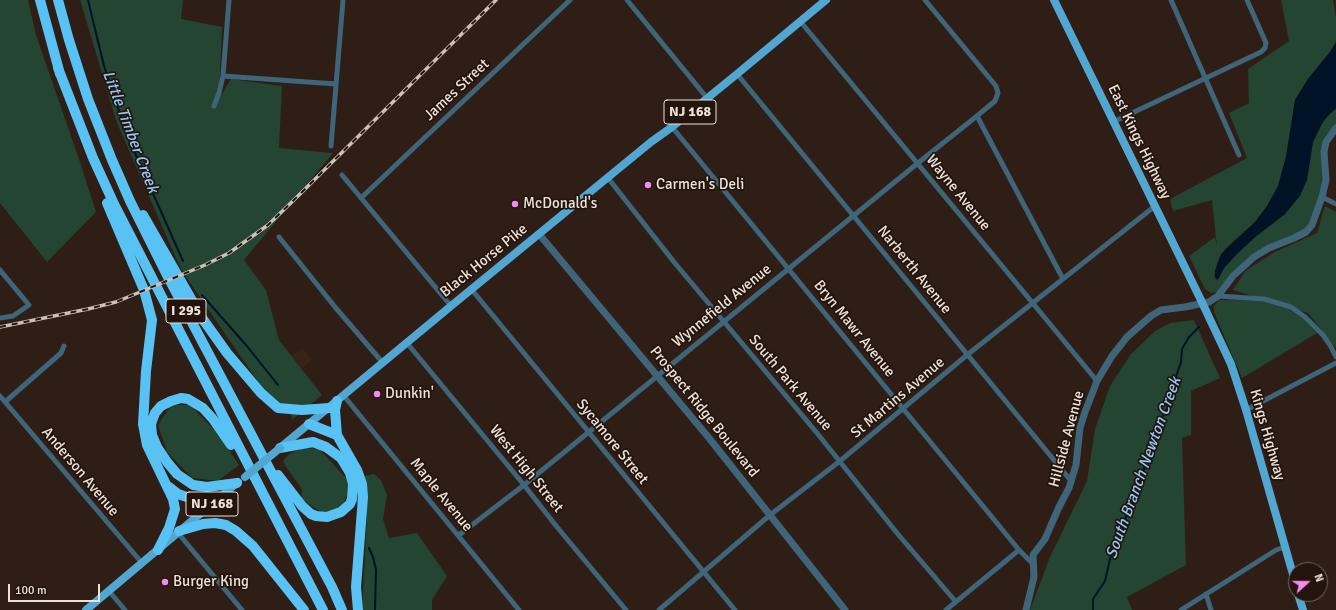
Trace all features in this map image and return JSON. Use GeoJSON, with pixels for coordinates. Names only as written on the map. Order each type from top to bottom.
{"type":"FeatureCollection","features":[{"type":"Feature","properties":{"kind":"highway","name":"I 295"},"geometry":{"type":"LineString","coordinates":[[40,0],[58,68],[93,158],[114,204],[323,610]]}},
{"type":"Feature","properties":{"kind":"highway","name":"I 295"},"geometry":{"type":"LineString","coordinates":[[58,0],[83,84],[112,160],[144,229],[252,438],[332,587],[342,610]]}},
{"type":"Feature","properties":{"kind":"highway"},"geometry":{"type":"LineString","coordinates":[[58,68],[78,136],[144,290],[150,309],[152,320],[142,424],[147,445],[174,499],[175,509],[170,528],[158,550]]}},
{"type":"Feature","properties":{"kind":"highway"},"geometry":{"type":"LineString","coordinates":[[112,160],[202,318],[227,353],[261,393],[278,408],[302,410],[337,402],[335,410],[337,435],[357,470],[362,484],[363,497],[356,587],[358,610]]}},
{"type":"Feature","properties":{"kind":"highway"},"geometry":{"type":"LineString","coordinates":[[241,480],[208,487],[194,485],[176,474],[157,447],[152,435],[151,424],[154,414],[161,406],[181,398],[188,399],[203,408],[227,438],[271,508]]}},
{"type":"Feature","properties":{"kind":"highway"},"geometry":{"type":"LineString","coordinates":[[309,424],[337,435]]}},
{"type":"Feature","properties":{"kind":"highway"},"geometry":{"type":"LineString","coordinates":[[252,438],[280,479],[302,506],[311,514],[327,517],[341,512],[350,504],[353,491],[350,473],[341,458],[326,447],[313,442],[280,448]]}},
{"type":"Feature","properties":{"kind":"highway"},"geometry":{"type":"LineString","coordinates":[[164,478],[171,489],[186,498],[200,502],[216,500]]}},
{"type":"Feature","properties":{"kind":"highway"},"geometry":{"type":"LineString","coordinates":[[178,532],[203,524],[215,523],[226,525],[236,531],[253,546],[304,610]]}},
{"type":"Feature","properties":{"kind":"main road","name":"Black Horse Pike"},"geometry":{"type":"LineString","coordinates":[[337,402],[451,306],[826,0]]}},
{"type":"Feature","properties":{"kind":"main road","name":"East Kings Highway"},"geometry":{"type":"LineString","coordinates":[[1054,0],[1200,300]]}},
{"type":"Feature","properties":{"kind":"main road","name":"Kings Highway"},"geometry":{"type":"LineString","coordinates":[[1200,300],[1231,364],[1246,410],[1289,562]]}},
{"type":"Feature","properties":{"kind":"main road","name":"NJ 168"},"geometry":{"type":"LineString","coordinates":[[86,610],[216,500],[337,402]]}},
{"type":"Feature","properties":{"kind":"street"},"geometry":{"type":"LineString","coordinates":[[214,106],[223,76],[229,0]]}},
{"type":"Feature","properties":{"kind":"street"},"geometry":{"type":"LineString","coordinates":[[330,146],[343,0]]}},
{"type":"Feature","properties":{"kind":"street","name":"James Street"},"geometry":{"type":"LineString","coordinates":[[361,198],[570,0]]}},
{"type":"Feature","properties":{"kind":"street"},"geometry":{"type":"LineString","coordinates":[[627,0],[707,98]]}},
{"type":"Feature","properties":{"kind":"street","name":"Wynnefield Avenue"},"geometry":{"type":"LineString","coordinates":[[459,535],[524,485],[995,100],[998,94],[996,86],[925,0]]}},
{"type":"Feature","properties":{"kind":"street"},"geometry":{"type":"LineString","coordinates":[[1171,0],[1239,155]]}},
{"type":"Feature","properties":{"kind":"street"},"geometry":{"type":"LineString","coordinates":[[1113,122],[1261,52],[1265,48],[1266,43],[1247,0]]}},
{"type":"Feature","properties":{"kind":"street","name":"Wayne Avenue"},"geometry":{"type":"LineString","coordinates":[[800,21],[1097,380]]}},
{"type":"Feature","properties":{"kind":"street","name":"Narberth Avenue"},"geometry":{"type":"LineString","coordinates":[[737,74],[1072,482]]}},
{"type":"Feature","properties":{"kind":"street"},"geometry":{"type":"LineString","coordinates":[[223,76],[336,84]]}},
{"type":"Feature","properties":{"kind":"street"},"geometry":{"type":"LineString","coordinates":[[977,116],[1063,278]]}},
{"type":"Feature","properties":{"kind":"street","name":"Bryn Mawr Avenue"},"geometry":{"type":"LineString","coordinates":[[672,127],[1033,564]]}},
{"type":"Feature","properties":{"kind":"street"},"geometry":{"type":"LineString","coordinates":[[1218,296],[1233,276],[1254,257],[1269,248],[1306,232],[1312,225],[1322,197],[1326,180],[1324,152],[1326,142],[1336,128]]}},
{"type":"Feature","properties":{"kind":"street"},"geometry":{"type":"LineString","coordinates":[[342,175],[451,306]]}},
{"type":"Feature","properties":{"kind":"street","name":"South Park Avenue"},"geometry":{"type":"LineString","coordinates":[[608,178],[674,262],[840,461],[897,533],[956,602]]}},
{"type":"Feature","properties":{"kind":"street"},"geometry":{"type":"LineString","coordinates":[[1322,197],[1336,204]]}},
{"type":"Feature","properties":{"kind":"street","name":"St Martins Avenue"},"geometry":{"type":"LineString","coordinates":[[659,610],[770,515],[840,461],[967,355],[1155,206]]}},
{"type":"Feature","properties":{"kind":"street","name":"Prospect Ridge Boulevard"},"geometry":{"type":"LineString","coordinates":[[539,234],[657,375],[845,610]]}},
{"type":"Feature","properties":{"kind":"street"},"geometry":{"type":"LineString","coordinates":[[279,237],[335,307],[383,363]]}},
{"type":"Feature","properties":{"kind":"street"},"geometry":{"type":"LineString","coordinates":[[0,270],[29,305],[13,316],[0,318]]}},
{"type":"Feature","properties":{"kind":"street","name":"Sycamore Street"},"geometry":{"type":"LineString","coordinates":[[472,290],[735,610]]}},
{"type":"Feature","properties":{"kind":"street"},"geometry":{"type":"LineString","coordinates":[[1218,296],[1264,299],[1291,307],[1305,317],[1323,335],[1336,357]]}},
{"type":"Feature","properties":{"kind":"street","name":"Hillside Avenue"},"geometry":{"type":"LineString","coordinates":[[1026,610],[1034,577],[1033,555],[1045,539],[1072,482],[1080,428],[1097,380],[1112,356],[1127,337],[1151,316],[1161,310],[1185,307],[1200,300],[1209,302],[1218,296]]}},
{"type":"Feature","properties":{"kind":"street","name":"West High Street"},"geometry":{"type":"LineString","coordinates":[[407,343],[524,485],[557,528],[626,610]]}},
{"type":"Feature","properties":{"kind":"street"},"geometry":{"type":"LineString","coordinates":[[5,402],[61,353],[64,346]]}},
{"type":"Feature","properties":{"kind":"street"},"geometry":{"type":"LineString","coordinates":[[1246,410],[1336,363]]}},
{"type":"Feature","properties":{"kind":"street","name":"Anderson Avenue"},"geometry":{"type":"LineString","coordinates":[[0,396],[142,563]]}},
{"type":"Feature","properties":{"kind":"street","name":"Maple Avenue"},"geometry":{"type":"LineString","coordinates":[[337,402],[459,535],[519,610]]}},
{"type":"Feature","properties":{"kind":"street"},"geometry":{"type":"LineString","coordinates":[[178,532],[242,610]]}},
{"type":"Feature","properties":{"kind":"street"},"geometry":{"type":"LineString","coordinates":[[1181,610],[1276,550],[1285,546]]}},
{"type":"Feature","properties":{"kind":"street"},"geometry":{"type":"LineString","coordinates":[[946,610],[1020,550]]}},
{"type":"Feature","properties":{"kind":"street"},"geometry":{"type":"LineString","coordinates":[[109,591],[125,610]]}},
{"type":"Feature","properties":{"kind":"street"},"geometry":{"type":"LineString","coordinates":[[1206,594],[1211,610]]}},
{"type":"Feature","properties":{"kind":"shaded area"},"geometry":{"type":"Polygon","coordinates":[[[303,348],[312,360],[302,368],[292,356],[303,348]]]}},
{"type":"Feature","properties":{"kind":"green space"},"geometry":{"type":"Polygon","coordinates":[[[0,0],[28,0],[36,35],[96,212],[47,262],[0,203],[0,0]]]}},
{"type":"Feature","properties":{"kind":"green space"},"geometry":{"type":"Polygon","coordinates":[[[80,0],[183,0],[181,19],[222,27],[219,99],[231,79],[282,86],[279,148],[333,153],[244,260],[266,290],[279,340],[322,395],[292,420],[291,409],[270,399],[179,265],[117,123],[80,0]]]}},
{"type":"Feature","properties":{"kind":"green space"},"geometry":{"type":"Polygon","coordinates":[[[1281,0],[1333,0],[1336,18],[1336,42],[1330,52],[1308,79],[1295,100],[1286,157],[1278,186],[1267,206],[1255,222],[1226,248],[1219,258],[1214,276],[1217,281],[1224,268],[1237,254],[1254,238],[1285,214],[1309,167],[1313,142],[1319,128],[1329,114],[1336,109],[1336,126],[1330,132],[1324,180],[1310,224],[1305,231],[1268,247],[1218,292],[1211,293],[1205,289],[1189,256],[1215,237],[1217,247],[1212,200],[1173,211],[1170,199],[1247,158],[1229,113],[1249,103],[1248,69],[1289,41],[1281,0]]]}},
{"type":"Feature","properties":{"kind":"green space"},"geometry":{"type":"Polygon","coordinates":[[[1325,206],[1336,212],[1336,348],[1308,313],[1233,290],[1245,271],[1275,252],[1317,233],[1325,206]]]}},
{"type":"Feature","properties":{"kind":"green space"},"geometry":{"type":"Polygon","coordinates":[[[1219,300],[1262,301],[1289,309],[1304,319],[1317,333],[1242,378],[1214,312],[1214,306],[1219,300]]]}},
{"type":"Feature","properties":{"kind":"green space"},"geometry":{"type":"Polygon","coordinates":[[[1194,320],[1220,378],[1191,391],[1191,435],[1182,438],[1186,565],[1127,597],[1132,610],[1030,610],[1050,557],[1087,481],[1095,429],[1110,386],[1131,354],[1155,331],[1170,323],[1194,320]]]}},
{"type":"Feature","properties":{"kind":"green space"},"geometry":{"type":"Polygon","coordinates":[[[171,405],[190,405],[220,436],[239,465],[218,481],[192,478],[167,452],[158,425],[171,405]]]}},
{"type":"Feature","properties":{"kind":"green space"},"geometry":{"type":"Polygon","coordinates":[[[303,448],[319,449],[348,480],[374,474],[381,480],[387,495],[383,519],[389,538],[417,533],[447,576],[432,600],[432,610],[362,610],[367,516],[348,494],[341,508],[326,515],[301,499],[302,489],[283,461],[289,454],[303,448]]]}},
{"type":"Feature","properties":{"kind":"water"},"geometry":{"type":"Polygon","coordinates":[[[1336,42],[1336,108],[1324,120],[1313,142],[1307,180],[1300,196],[1285,214],[1254,238],[1237,254],[1224,268],[1217,279],[1215,277],[1215,271],[1221,254],[1255,222],[1267,206],[1278,186],[1286,157],[1295,100],[1308,79],[1330,52],[1336,42]]]}},
{"type":"Feature","properties":{"kind":"waterway","name":"Little Timber Creek"},"geometry":{"type":"LineString","coordinates":[[88,0],[104,66],[127,135],[183,261]]}},
{"type":"Feature","properties":{"kind":"waterway","name":"Little Timber Creek"},"geometry":{"type":"LineString","coordinates":[[202,295],[246,345],[278,385]]}},
{"type":"Feature","properties":{"kind":"waterway","name":"South Branch Newton Creek"},"geometry":{"type":"LineString","coordinates":[[1093,610],[1093,599],[1105,581],[1111,555],[1146,462],[1153,448],[1153,432],[1167,409],[1168,400],[1181,362],[1182,349],[1189,337],[1199,327]]}},
{"type":"Feature","properties":{"kind":"waterway","name":"Little Timber Creek"},"geometry":{"type":"LineString","coordinates":[[369,548],[376,570],[375,610]]}},
{"type":"Feature","properties":{"kind":"railway"},"geometry":{"type":"LineString","coordinates":[[0,327],[116,302],[205,265],[229,253],[268,225],[496,0]]}},
{"type":"Feature","properties":{"kind":"place","name":"Carmen's Deli"},"geometry":{"type":"Point","coordinates":[648,185]}},
{"type":"Feature","properties":{"kind":"place","name":"McDonald's"},"geometry":{"type":"Point","coordinates":[515,204]}},
{"type":"Feature","properties":{"kind":"place","name":"Dunkin'"},"geometry":{"type":"Point","coordinates":[377,394]}},
{"type":"Feature","properties":{"kind":"place","name":"Burger King"},"geometry":{"type":"Point","coordinates":[165,582]}}]}
